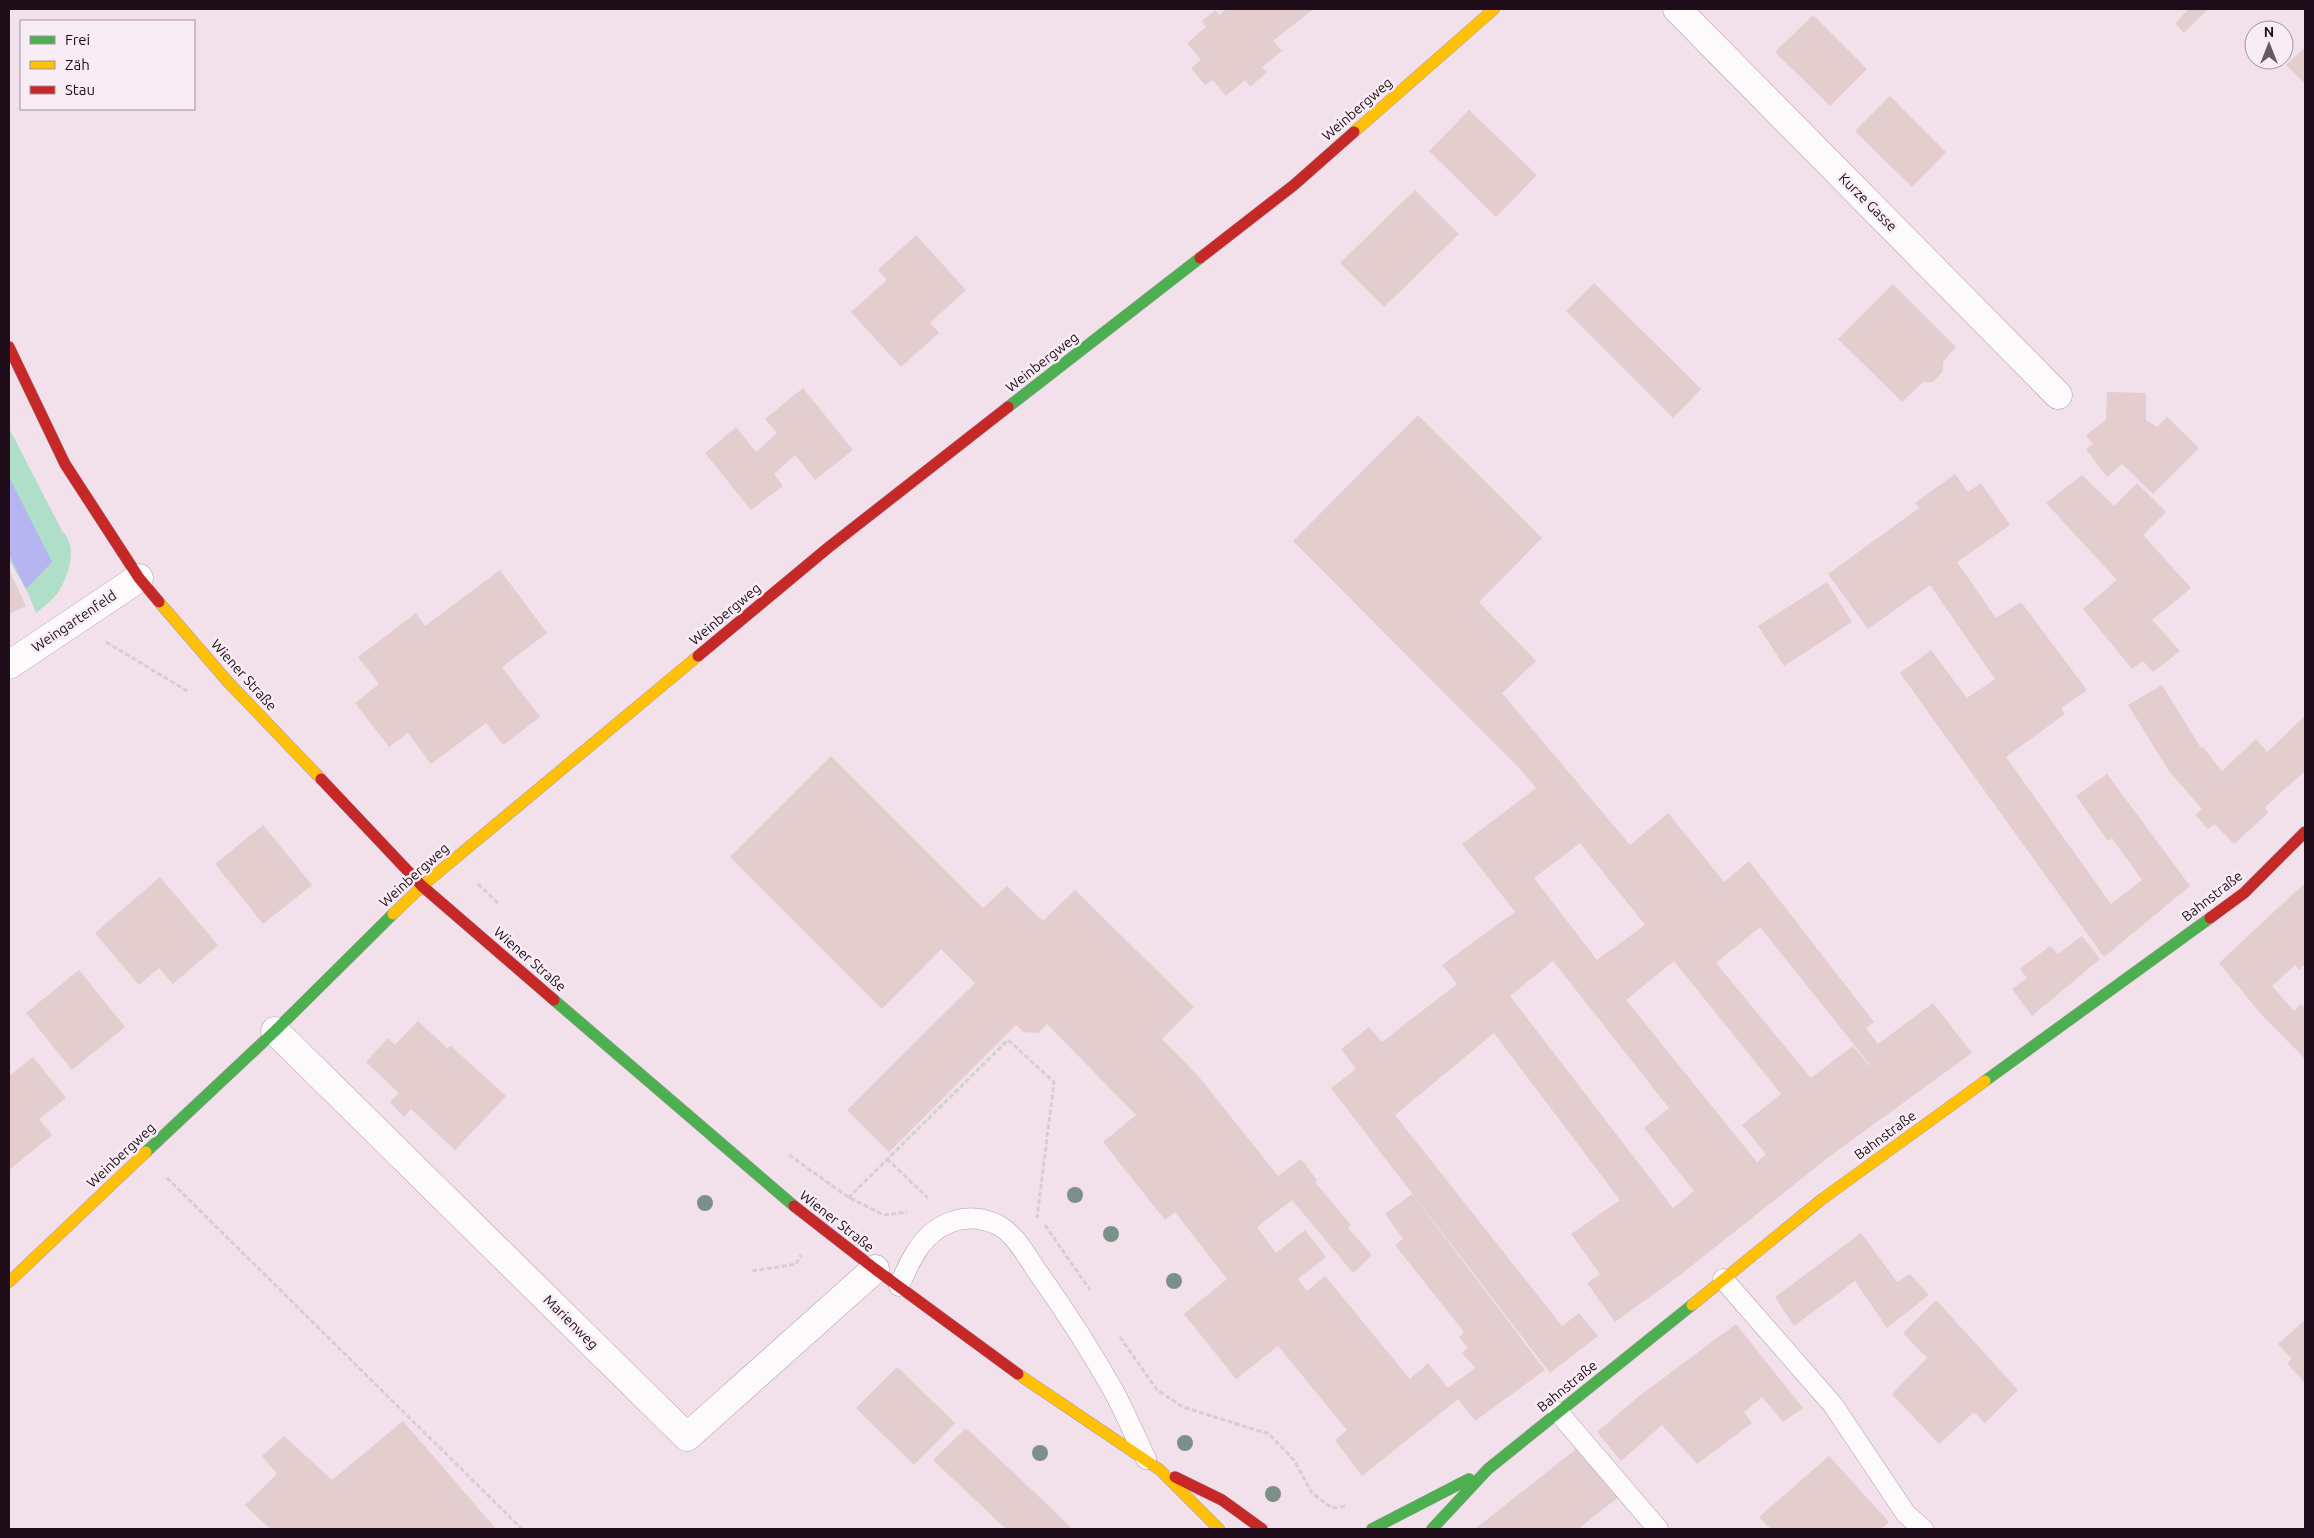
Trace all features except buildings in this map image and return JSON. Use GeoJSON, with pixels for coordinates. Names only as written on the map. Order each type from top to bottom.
{"type":"FeatureCollection","features":[{"type":"Feature","properties":{"kind":"main road","name":"Weinbergweg"},"geometry":{"type":"LineString","coordinates":[[9,1282],[275,1031],[422,886],[452,860],[829,547],[1294,185],[1494,9]]}},
{"type":"Feature","properties":{"kind":"main road","name":"Wiener Straße"},"geometry":{"type":"LineString","coordinates":[[9,347],[65,464],[139,578],[228,682],[422,886],[776,1192],[875,1269],[1022,1377],[1153,1464],[1222,1500],[1262,1529]]}},
{"type":"Feature","properties":{"kind":"main road","name":"Bahnstraße"},"geometry":{"type":"LineString","coordinates":[[1432,1529],[1488,1469],[1821,1200],[2244,893],[2305,832]]}},
{"type":"Feature","properties":{"kind":"main road","name":"Wiener Straße"},"geometry":{"type":"LineString","coordinates":[[1153,1464],[1219,1529]]}},
{"type":"Feature","properties":{"kind":"main road","name":"Bahnstraße"},"geometry":{"type":"LineString","coordinates":[[1372,1529],[1488,1469]]}},
{"type":"Feature","properties":{"kind":"street","name":"Kurze Gasse"},"geometry":{"type":"LineString","coordinates":[[1676,9],[2058,395]]}},
{"type":"Feature","properties":{"kind":"street","name":"Weingartenfeld"},"geometry":{"type":"LineString","coordinates":[[9,665],[139,578]]}},
{"type":"Feature","properties":{"kind":"street","name":"Marienweg"},"geometry":{"type":"LineString","coordinates":[[275,1031],[687,1437],[875,1269]]}},
{"type":"Feature","properties":{"kind":"lane"},"geometry":{"type":"LineString","coordinates":[[899,1286],[916,1251],[936,1229],[951,1222],[967,1218],[999,1225],[1016,1241],[1055,1295],[1113,1390],[1153,1464]]}},
{"type":"Feature","properties":{"kind":"lane"},"geometry":{"type":"LineString","coordinates":[[1723,1279],[1833,1405],[1906,1514],[1923,1529]]}},
{"type":"Feature","properties":{"kind":"lane"},"geometry":{"type":"LineString","coordinates":[[1558,1412],[1658,1529]]}},
{"type":"Feature","properties":{"kind":"path"},"geometry":{"type":"LineString","coordinates":[[64,628],[109,642],[196,698]]}},
{"type":"Feature","properties":{"kind":"path"},"geometry":{"type":"LineString","coordinates":[[452,860],[501,906]]}},
{"type":"Feature","properties":{"kind":"path"},"geometry":{"type":"LineString","coordinates":[[848,1197],[1008,1040],[1054,1082],[1037,1218]]}},
{"type":"Feature","properties":{"kind":"path"},"geometry":{"type":"LineString","coordinates":[[786,1153],[848,1197],[884,1215],[904,1214],[912,1208]]}},
{"type":"Feature","properties":{"kind":"path"},"geometry":{"type":"LineString","coordinates":[[144,1155],[522,1529]]}},
{"type":"Feature","properties":{"kind":"path"},"geometry":{"type":"LineString","coordinates":[[887,1159],[928,1198]]}},
{"type":"Feature","properties":{"kind":"path"},"geometry":{"type":"LineString","coordinates":[[920,1203],[932,1194]]}},
{"type":"Feature","properties":{"kind":"path"},"geometry":{"type":"LineString","coordinates":[[1029,1212],[1048,1228],[1093,1294]]}},
{"type":"Feature","properties":{"kind":"path"},"geometry":{"type":"LineString","coordinates":[[752,1271],[796,1264],[802,1253]]}},
{"type":"Feature","properties":{"kind":"path"},"geometry":{"type":"LineString","coordinates":[[1116,1331],[1157,1390],[1184,1407],[1269,1434],[1294,1460],[1312,1493],[1332,1508],[1371,1502],[1391,1520]]}},
{"type":"Feature","properties":{"kind":"green space"},"geometry":{"type":"Polygon","coordinates":[[[9,428],[70,545],[70,562],[65,580],[55,597],[36,613],[28,593],[9,559],[9,428]]]}},
{"type":"Feature","properties":{"kind":"water"},"geometry":{"type":"Polygon","coordinates":[[[9,477],[52,562],[26,589],[9,554],[9,477]]]}},
{"type":"Feature","properties":{"kind":"traffic: fast"},"geometry":{"type":"LineString","coordinates":[[1008,407],[1200,258]]}},
{"type":"Feature","properties":{"kind":"traffic: fast"},"geometry":{"type":"LineString","coordinates":[[146,1152],[275,1031],[393,914]]}},
{"type":"Feature","properties":{"kind":"traffic: fast"},"geometry":{"type":"LineString","coordinates":[[1985,1081],[2210,918]]}},
{"type":"Feature","properties":{"kind":"traffic: fast"},"geometry":{"type":"LineString","coordinates":[[554,1000],[794,1206]]}},
{"type":"Feature","properties":{"kind":"traffic: fast"},"geometry":{"type":"LineString","coordinates":[[1432,1529],[1488,1469],[1692,1305]]}},
{"type":"Feature","properties":{"kind":"traffic: fast"},"geometry":{"type":"LineString","coordinates":[[1372,1529],[1469,1479]]}},
{"type":"Feature","properties":{"kind":"traffic: slow"},"geometry":{"type":"LineString","coordinates":[[1354,132],[1494,9]]}},
{"type":"Feature","properties":{"kind":"traffic: slow"},"geometry":{"type":"LineString","coordinates":[[159,602],[228,682],[321,779]]}},
{"type":"Feature","properties":{"kind":"traffic: slow"},"geometry":{"type":"LineString","coordinates":[[393,914],[422,886],[698,656]]}},
{"type":"Feature","properties":{"kind":"traffic: slow"},"geometry":{"type":"LineString","coordinates":[[1692,1305],[1821,1200],[1985,1081]]}},
{"type":"Feature","properties":{"kind":"traffic: slow"},"geometry":{"type":"LineString","coordinates":[[9,1282],[146,1152]]}},
{"type":"Feature","properties":{"kind":"traffic: slow"},"geometry":{"type":"LineString","coordinates":[[1018,1374],[1160,1470],[1219,1529]]}},
{"type":"Feature","properties":{"kind":"traffic: jam"},"geometry":{"type":"LineString","coordinates":[[1200,258],[1294,185],[1354,132]]}},
{"type":"Feature","properties":{"kind":"traffic: jam"},"geometry":{"type":"LineString","coordinates":[[9,347],[65,464],[139,578],[159,602]]}},
{"type":"Feature","properties":{"kind":"traffic: jam"},"geometry":{"type":"LineString","coordinates":[[698,656],[829,547],[1008,407]]}},
{"type":"Feature","properties":{"kind":"traffic: jam"},"geometry":{"type":"LineString","coordinates":[[321,779],[422,886],[554,1000]]}},
{"type":"Feature","properties":{"kind":"traffic: jam"},"geometry":{"type":"LineString","coordinates":[[2210,918],[2244,893],[2305,832]]}},
{"type":"Feature","properties":{"kind":"traffic: jam"},"geometry":{"type":"LineString","coordinates":[[794,1206],[875,1269],[1018,1374]]}},
{"type":"Feature","properties":{"kind":"traffic: jam"},"geometry":{"type":"LineString","coordinates":[[1175,1477],[1222,1500],[1262,1529]]}}]}
